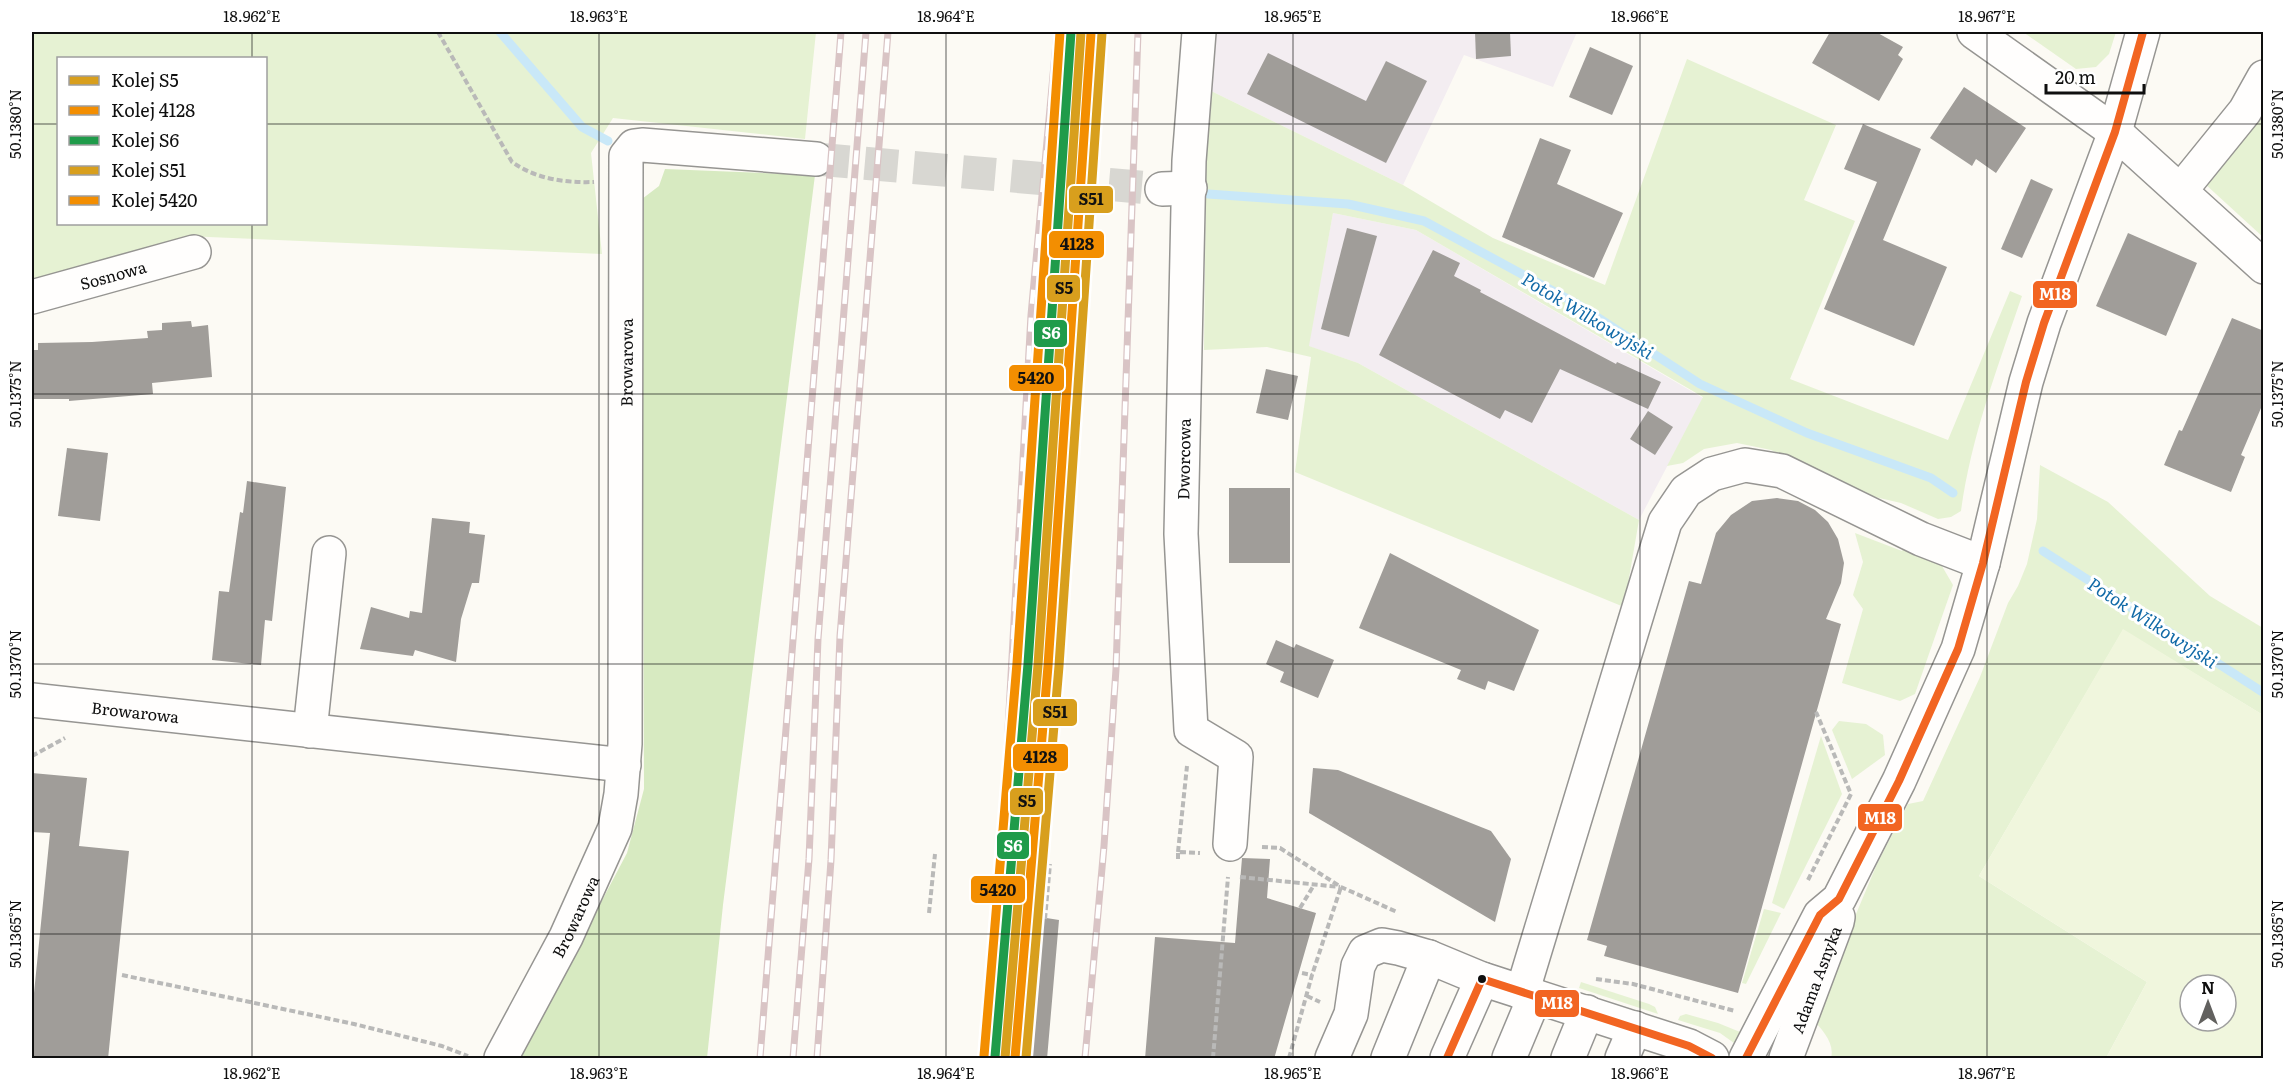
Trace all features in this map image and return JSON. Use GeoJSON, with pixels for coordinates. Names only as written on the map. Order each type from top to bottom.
{"type":"FeatureCollection","features":[{"type":"Feature","properties":{"kind":"street","name":"Dworcowa"},"geometry":{"type":"LineString","coordinates":[[1191,730],[1181,534],[1176,188],[1189,161],[1199,32]]}},
{"type":"Feature","properties":{"kind":"street"},"geometry":{"type":"LineString","coordinates":[[1974,32],[2115,132],[2264,267]]}},
{"type":"Feature","properties":{"kind":"street","name":"Adama Asnyka"},"geometry":{"type":"LineString","coordinates":[[1746,1059],[1821,915],[1839,899],[1899,782],[1958,649],[1983,563],[2026,382],[2041,333],[2115,132],[2143,32]]}},
{"type":"Feature","properties":{"kind":"street"},"geometry":{"type":"LineString","coordinates":[[2181,190],[2245,111],[2264,77]]}},
{"type":"Feature","properties":{"kind":"street","name":"Browarowa"},"geometry":{"type":"LineString","coordinates":[[501,1059],[566,938],[615,828],[621,794],[625,744],[624,181],[626,156],[634,146],[642,145],[816,159]]}},
{"type":"Feature","properties":{"kind":"street","name":"Sosnowa"},"geometry":{"type":"LineString","coordinates":[[32,297],[194,252]]}},
{"type":"Feature","properties":{"kind":"street"},"geometry":{"type":"LineString","coordinates":[[1509,1059],[1665,522],[1686,490],[1712,474],[1745,465],[1782,471],[1921,539],[1983,563]]}},
{"type":"Feature","properties":{"kind":"street"},"geometry":{"type":"LineString","coordinates":[[310,731],[329,553]]}},
{"type":"Feature","properties":{"kind":"street","name":"Browarowa"},"geometry":{"type":"LineString","coordinates":[[32,700],[624,765]]}},
{"type":"Feature","properties":{"kind":"street"},"geometry":{"type":"LineString","coordinates":[[1191,730],[1236,757],[1230,844]]}},
{"type":"Feature","properties":{"kind":"street","name":"Adama Asnyka"},"geometry":{"type":"LineString","coordinates":[[1786,1059],[1838,922],[1839,899]]}},
{"type":"Feature","properties":{"kind":"street"},"geometry":{"type":"LineString","coordinates":[[1332,1059],[1351,1014],[1358,966],[1365,952],[1382,945],[1429,957],[1482,979],[1689,1046],[1712,1059]]}},
{"type":"Feature","properties":{"kind":"street"},"geometry":{"type":"LineString","coordinates":[[1388,1059],[1429,957]]}},
{"type":"Feature","properties":{"kind":"street"},"geometry":{"type":"LineString","coordinates":[[1447,1059],[1482,979]]}},
{"type":"Feature","properties":{"kind":"street"},"geometry":{"type":"LineString","coordinates":[[1568,1059],[1587,1012]]}},
{"type":"Feature","properties":{"kind":"street"},"geometry":{"type":"LineString","coordinates":[[1622,1059],[1635,1028]]}},
{"type":"Feature","properties":{"kind":"path"},"geometry":{"type":"LineString","coordinates":[[438,32],[512,162],[526,171],[543,177],[581,182],[624,181]]}},
{"type":"Feature","properties":{"kind":"path"},"geometry":{"type":"LineString","coordinates":[[1805,886],[1851,794],[1816,712]]}},
{"type":"Feature","properties":{"kind":"path"},"geometry":{"type":"LineString","coordinates":[[1178,852],[1191,730]]}},
{"type":"Feature","properties":{"kind":"path"},"geometry":{"type":"LineString","coordinates":[[1213,1059],[1230,844],[1280,848],[1341,887]]}},
{"type":"Feature","properties":{"kind":"path"},"geometry":{"type":"LineString","coordinates":[[929,913],[935,854]]}},
{"type":"Feature","properties":{"kind":"path"},"geometry":{"type":"LineString","coordinates":[[1045,919],[1050,864]]}},
{"type":"Feature","properties":{"kind":"path"},"geometry":{"type":"LineString","coordinates":[[1233,876],[1341,887]]}},
{"type":"Feature","properties":{"kind":"path"},"geometry":{"type":"LineString","coordinates":[[1300,908],[1314,885]]}},
{"type":"Feature","properties":{"kind":"path"},"geometry":{"type":"LineString","coordinates":[[1288,1059],[1312,975],[1341,887]]}},
{"type":"Feature","properties":{"kind":"path"},"geometry":{"type":"LineString","coordinates":[[1302,973],[1312,975]]}},
{"type":"Feature","properties":{"kind":"path"},"geometry":{"type":"LineString","coordinates":[[122,975],[354,1024],[442,1046],[473,1059]]}},
{"type":"Feature","properties":{"kind":"path"},"geometry":{"type":"LineString","coordinates":[[1592,978],[1633,984]]}},
{"type":"Feature","properties":{"kind":"shaded area"},"geometry":{"type":"Polygon","coordinates":[[[1212,32],[1577,32],[1553,87],[1464,55],[1403,185],[1207,89],[1212,32]]]}},
{"type":"Feature","properties":{"kind":"shaded area"},"geometry":{"type":"Polygon","coordinates":[[[1333,213],[1416,230],[1703,398],[1639,520],[1358,363],[1308,346],[1333,213]]]}},
{"type":"Feature","properties":{"kind":"green space"},"geometry":{"type":"Polygon","coordinates":[[[32,32],[816,32],[805,139],[613,118],[591,153],[602,254],[185,236],[67,275],[32,283],[32,32]]]}},
{"type":"Feature","properties":{"kind":"green space"},"geometry":{"type":"Polygon","coordinates":[[[2023,32],[2116,32],[2109,54],[2096,67],[2076,69],[2023,32]]]}},
{"type":"Feature","properties":{"kind":"green space"},"geometry":{"type":"Polygon","coordinates":[[[1687,59],[1836,125],[1804,200],[1855,221],[1790,379],[1948,440],[2010,291],[2022,296],[1978,429],[1961,511],[1951,517],[1938,519],[1901,503],[1862,494],[1771,450],[1737,443],[1704,449],[1683,463],[1667,466],[1703,397],[1416,230],[1333,213],[1309,346],[1358,363],[1639,520],[1624,607],[1295,472],[1311,357],[1267,347],[1204,350],[1207,89],[1403,185],[1493,238],[1605,285],[1687,59]]]}},
{"type":"Feature","properties":{"kind":"green space"},"geometry":{"type":"Polygon","coordinates":[[[2263,100],[2263,237],[2204,183],[2263,100]]]}},
{"type":"Feature","properties":{"kind":"green space"},"geometry":{"type":"Polygon","coordinates":[[[665,169],[815,175],[723,905],[707,1058],[519,1058],[627,853],[644,789],[642,199],[659,186],[665,169]]]}},
{"type":"Feature","properties":{"kind":"green space"},"geometry":{"type":"Polygon","coordinates":[[[2040,465],[2108,502],[2210,596],[2263,628],[2263,715],[2123,630],[1979,876],[2147,982],[2106,1058],[1831,1058],[1829,1042],[1812,1019],[1877,864],[1908,804],[1923,801],[1980,677],[2008,603],[2018,586],[2027,564],[2037,519],[2040,465]]]}},
{"type":"Feature","properties":{"kind":"green space"},"geometry":{"type":"Polygon","coordinates":[[[1855,533],[1902,551],[1904,545],[1939,561],[1953,585],[1915,694],[1900,701],[1842,683],[1863,609],[1853,595],[1863,562],[1855,533]]]}},
{"type":"Feature","properties":{"kind":"green space"},"geometry":{"type":"Polygon","coordinates":[[[2123,629],[2263,715],[2263,1058],[2106,1058],[2147,982],[1979,876],[2123,629]]]}},
{"type":"Feature","properties":{"kind":"green space"},"geometry":{"type":"Polygon","coordinates":[[[1839,721],[1866,724],[1883,735],[1885,755],[1852,779],[1832,730],[1839,721]]]}},
{"type":"Feature","properties":{"kind":"green space"},"geometry":{"type":"Polygon","coordinates":[[[1821,736],[1842,794],[1784,909],[1772,903],[1821,736]]]}},
{"type":"Feature","properties":{"kind":"green space"},"geometry":{"type":"Polygon","coordinates":[[[1764,909],[1781,913],[1746,984],[1742,983],[1764,909]]]}},
{"type":"Feature","properties":{"kind":"green space"},"geometry":{"type":"Polygon","coordinates":[[[1581,982],[1649,1004],[1655,1007],[1658,1014],[1579,988],[1581,982]]]}},
{"type":"Feature","properties":{"kind":"green space"},"geometry":{"type":"Polygon","coordinates":[[[1686,1014],[1745,1034],[1740,1041],[1734,1043],[1720,1033],[1678,1020],[1680,1016],[1686,1014]]]}},
{"type":"Feature","properties":{"kind":"building"},"geometry":{"type":"Polygon","coordinates":[[[1475,32],[1510,32],[1511,56],[1476,59],[1475,32]]]}},
{"type":"Feature","properties":{"kind":"building"},"geometry":{"type":"Polygon","coordinates":[[[1830,32],[1876,32],[1903,47],[1898,55],[1903,59],[1879,101],[1812,63],[1830,32]]]}},
{"type":"Feature","properties":{"kind":"building"},"geometry":{"type":"Polygon","coordinates":[[[1590,47],[1633,66],[1612,115],[1569,97],[1590,47]]]}},
{"type":"Feature","properties":{"kind":"building"},"geometry":{"type":"Polygon","coordinates":[[[1268,53],[1366,101],[1386,61],[1427,81],[1386,163],[1247,94],[1268,53]]]}},
{"type":"Feature","properties":{"kind":"building"},"geometry":{"type":"Polygon","coordinates":[[[1964,87],[2026,128],[1996,173],[1976,159],[1972,166],[1930,138],[1964,87]]]}},
{"type":"Feature","properties":{"kind":"building"},"geometry":{"type":"Polygon","coordinates":[[[1863,124],[1921,149],[1883,240],[1947,267],[1914,346],[1824,309],[1877,182],[1844,169],[1863,124]]]}},
{"type":"Feature","properties":{"kind":"building"},"geometry":{"type":"Polygon","coordinates":[[[1540,138],[1571,150],[1557,184],[1623,213],[1594,278],[1502,237],[1540,138]]]}},
{"type":"Feature","properties":{"kind":"building"},"geometry":{"type":"Polygon","coordinates":[[[2031,179],[2053,189],[2022,258],[2001,249],[2031,179]]]}},
{"type":"Feature","properties":{"kind":"building"},"geometry":{"type":"Polygon","coordinates":[[[1347,228],[1377,236],[1349,337],[1321,329],[1347,228]]]}},
{"type":"Feature","properties":{"kind":"building"},"geometry":{"type":"Polygon","coordinates":[[[2128,233],[2197,263],[2166,336],[2096,306],[2128,233]]]}},
{"type":"Feature","properties":{"kind":"building"},"geometry":{"type":"Polygon","coordinates":[[[1433,250],[1460,263],[1454,276],[1481,290],[1480,292],[1616,364],[1617,362],[1661,382],[1648,409],[1560,369],[1532,423],[1505,410],[1500,419],[1379,355],[1433,250]]]}},
{"type":"Feature","properties":{"kind":"building"},"geometry":{"type":"Polygon","coordinates":[[[2232,318],[2264,331],[2264,401],[2241,455],[2245,457],[2231,492],[2164,465],[2179,430],[2182,431],[2232,318]]]}},
{"type":"Feature","properties":{"kind":"building"},"geometry":{"type":"Polygon","coordinates":[[[191,321],[192,327],[208,325],[212,377],[152,383],[153,394],[69,401],[69,399],[32,399],[32,350],[38,350],[38,343],[148,338],[147,331],[162,330],[162,323],[191,321]]]}},
{"type":"Feature","properties":{"kind":"building"},"geometry":{"type":"Polygon","coordinates":[[[1266,369],[1298,376],[1288,420],[1256,413],[1266,369]]]}},
{"type":"Feature","properties":{"kind":"building"},"geometry":{"type":"Polygon","coordinates":[[[1648,411],[1673,427],[1655,455],[1630,439],[1648,411]]]}},
{"type":"Feature","properties":{"kind":"building"},"geometry":{"type":"Polygon","coordinates":[[[67,448],[108,453],[100,521],[58,516],[67,448]]]}},
{"type":"Feature","properties":{"kind":"building"},"geometry":{"type":"Polygon","coordinates":[[[247,481],[286,487],[272,621],[265,620],[261,665],[212,660],[219,591],[229,592],[240,512],[243,513],[247,481]]]}},
{"type":"Feature","properties":{"kind":"building"},"geometry":{"type":"Polygon","coordinates":[[[1229,488],[1290,488],[1290,563],[1229,563],[1229,488]]]}},
{"type":"Feature","properties":{"kind":"building"},"geometry":{"type":"Polygon","coordinates":[[[1777,498],[1798,501],[1815,510],[1828,522],[1838,539],[1844,563],[1841,583],[1826,619],[1841,624],[1738,993],[1604,956],[1607,946],[1587,940],[1689,581],[1701,584],[1716,533],[1731,515],[1752,501],[1777,498]]]}},
{"type":"Feature","properties":{"kind":"building"},"geometry":{"type":"Polygon","coordinates":[[[432,518],[470,522],[469,533],[485,535],[479,583],[472,583],[461,619],[456,662],[415,650],[413,656],[360,649],[371,607],[409,618],[410,611],[422,613],[432,518]]]}},
{"type":"Feature","properties":{"kind":"building"},"geometry":{"type":"Polygon","coordinates":[[[1390,553],[1539,630],[1514,691],[1488,681],[1485,690],[1457,679],[1461,670],[1359,628],[1390,553]]]}},
{"type":"Feature","properties":{"kind":"building"},"geometry":{"type":"Polygon","coordinates":[[[1276,640],[1294,648],[1296,644],[1334,660],[1318,698],[1280,682],[1284,672],[1266,664],[1276,640]]]}},
{"type":"Feature","properties":{"kind":"building"},"geometry":{"type":"Polygon","coordinates":[[[1313,768],[1338,770],[1491,831],[1511,859],[1495,922],[1309,813],[1313,768]]]}},
{"type":"Feature","properties":{"kind":"building"},"geometry":{"type":"Polygon","coordinates":[[[32,773],[87,778],[79,846],[129,851],[108,1059],[32,1059],[32,1013],[50,833],[32,832],[32,773]]]}},
{"type":"Feature","properties":{"kind":"building"},"geometry":{"type":"Polygon","coordinates":[[[1242,858],[1270,859],[1267,898],[1316,913],[1274,1059],[1145,1059],[1155,937],[1235,943],[1242,858]]]}},
{"type":"Feature","properties":{"kind":"building"},"geometry":{"type":"Polygon","coordinates":[[[1034,916],[1059,920],[1047,1059],[1013,1059],[1026,918],[1034,918],[1034,916]]]}},
{"type":"Feature","properties":{"kind":"waterway","name":"Potok Wilkowyjski"},"geometry":{"type":"LineString","coordinates":[[500,32],[582,127],[608,141]]}},
{"type":"Feature","properties":{"kind":"waterway","name":"Potok Wilkowyjski"},"geometry":{"type":"LineString","coordinates":[[1208,194],[1348,204],[1424,221],[1577,304],[1700,384],[1807,433],[1931,478],[1953,493]]}},
{"type":"Feature","properties":{"kind":"waterway","name":"Potok Wilkowyjski"},"geometry":{"type":"LineString","coordinates":[[2043,551],[2264,693]]}},
{"type":"Feature","properties":{"kind":"tunnel"},"geometry":{"type":"LineString","coordinates":[[816,159],[1162,189]]}},
{"type":"Feature","properties":{"kind":"railway"},"geometry":{"type":"LineString","coordinates":[[760,1058],[841,32]]}},
{"type":"Feature","properties":{"kind":"railway"},"geometry":{"type":"LineString","coordinates":[[793,1058],[809,859],[818,639],[866,32]]}},
{"type":"Feature","properties":{"kind":"railway"},"geometry":{"type":"LineString","coordinates":[[817,1058],[831,860],[840,636],[888,32]]}},
{"type":"Feature","properties":{"kind":"railway"},"geometry":{"type":"LineString","coordinates":[[982,1058],[1002,838],[1031,315],[1057,32]]}},
{"type":"Feature","properties":{"kind":"railway"},"geometry":{"type":"LineString","coordinates":[[1085,1058],[1104,846],[1116,669],[1138,32]]}},
{"type":"Feature","properties":{"kind":"rail line","name":"5420"},"geometry":{"type":"LineString","coordinates":[[984,1056],[1017,663],[1060,32]]}},
{"type":"Feature","properties":{"kind":"rail line","name":"S6"},"geometry":{"type":"LineString","coordinates":[[995,1057],[1028,664],[1071,32]]}},
{"type":"Feature","properties":{"kind":"rail line","name":"S5"},"geometry":{"type":"LineString","coordinates":[[1005,1058],[1038,665],[1081,32]]}},
{"type":"Feature","properties":{"kind":"rail line","name":"4128"},"geometry":{"type":"LineString","coordinates":[[1015,1058],[1048,666],[1091,33]]}},
{"type":"Feature","properties":{"kind":"rail line","name":"S51"},"geometry":{"type":"LineString","coordinates":[[1026,1058],[1059,666],[1102,33]]}},
{"type":"Feature","properties":{"kind":"transit line","name":"M18"},"geometry":{"type":"LineString","coordinates":[[1746,1058],[1820,915],[1839,899],[1899,781],[1958,649],[1983,563],[2026,382],[2044,323],[2115,132],[2143,32]]}},
{"type":"Feature","properties":{"kind":"transit line","name":"M18"},"geometry":{"type":"LineString","coordinates":[[1447,1058],[1482,979],[1689,1046],[1712,1058]]}}]}
